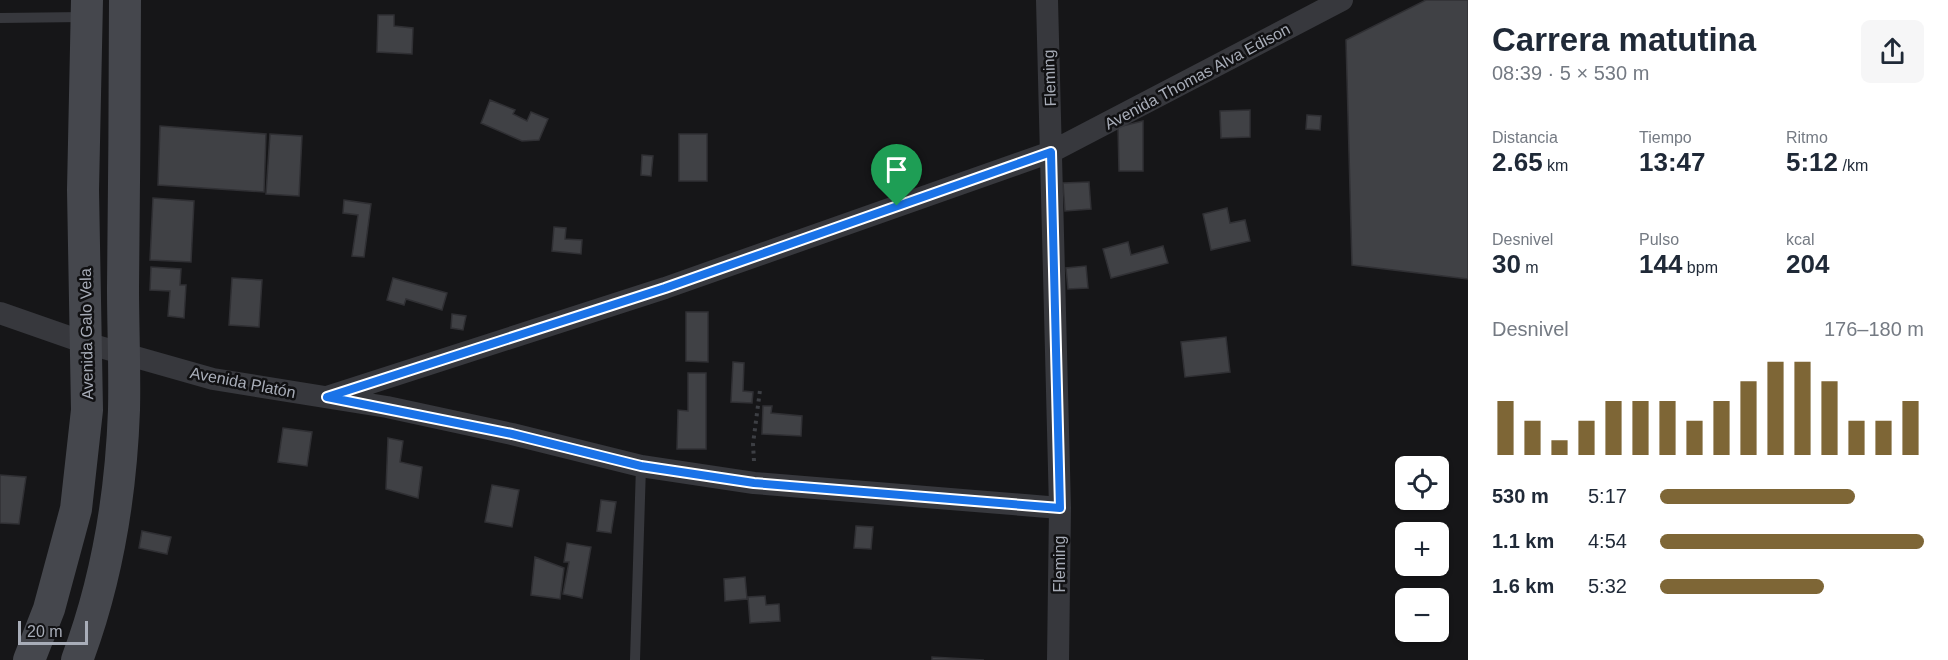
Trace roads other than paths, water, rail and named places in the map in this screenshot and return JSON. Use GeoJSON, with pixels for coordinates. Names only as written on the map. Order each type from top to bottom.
{"type":"FeatureCollection","features":[{"type":"Feature","properties":{"kind":"main road"},"geometry":{"type":"LineString","coordinates":[[77,660],[94,608],[115,516],[121,463],[124,410],[125,0]]}},
{"type":"Feature","properties":{"kind":"main road","name":"Avenida Galo Vela"},"geometry":{"type":"LineString","coordinates":[[29,660],[49,609],[76,509],[87,410],[83,189],[87,9]]}},
{"type":"Feature","properties":{"kind":"street","name":"Fleming"},"geometry":{"type":"LineString","coordinates":[[1047,0],[1060,508],[1059,660]]}},
{"type":"Feature","properties":{"kind":"street","name":"Avenida Thomas Alva Edison"},"geometry":{"type":"LineString","coordinates":[[327,397],[665,288],[1051,152],[1342,0]]}},
{"type":"Feature","properties":{"kind":"street","name":"Avenida Platón"},"geometry":{"type":"LineString","coordinates":[[0,313],[86,343],[213,379],[327,397],[512,434],[641,466],[754,483],[1060,508]]}},
{"type":"Feature","properties":{"kind":"lane"},"geometry":{"type":"LineString","coordinates":[[0,18],[87,9]]}},
{"type":"Feature","properties":{"kind":"lane"},"geometry":{"type":"LineString","coordinates":[[635,660],[641,466]]}}]}
